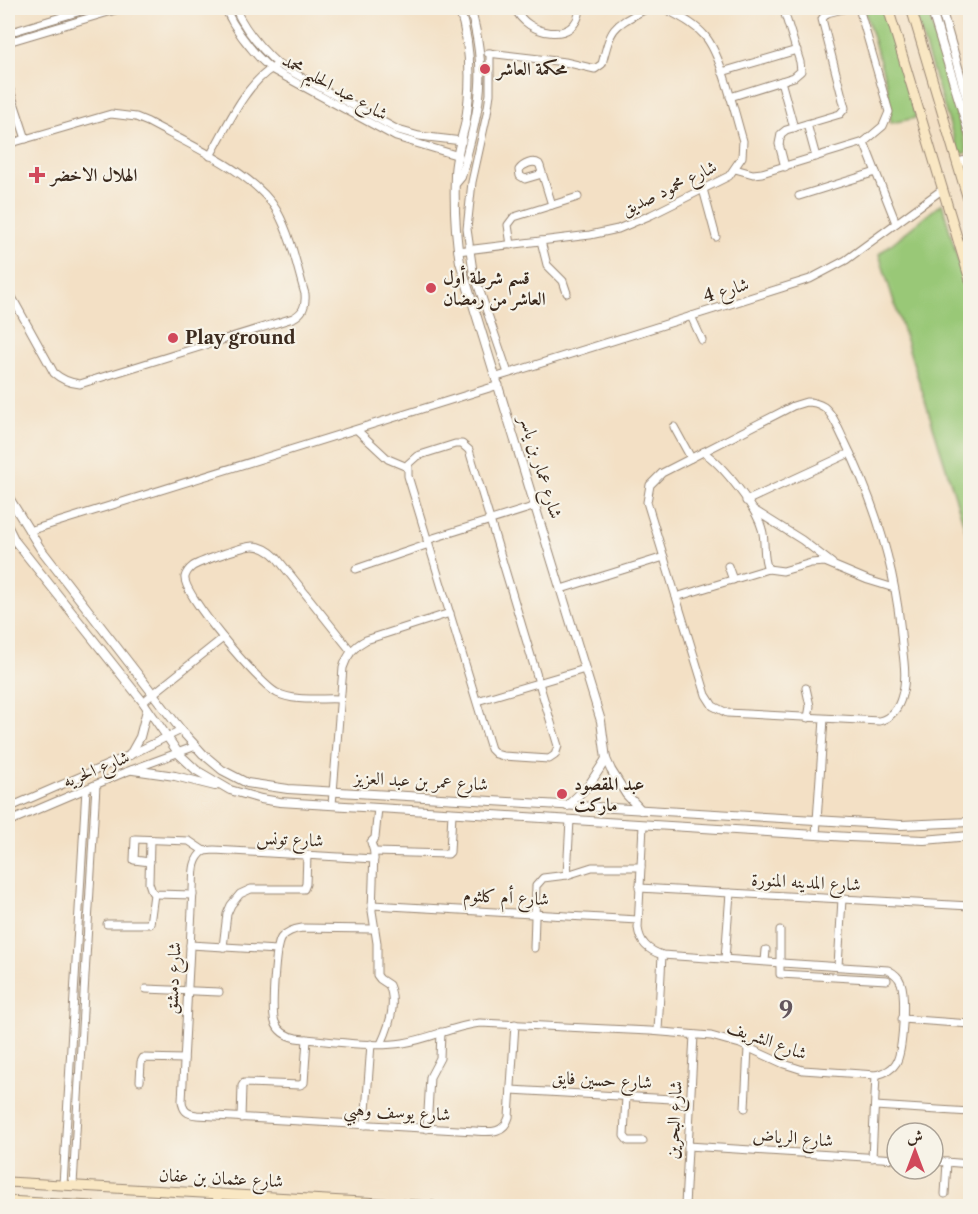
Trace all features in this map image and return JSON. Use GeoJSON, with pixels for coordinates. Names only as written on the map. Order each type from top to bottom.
{"type":"FeatureCollection","features":[{"type":"Feature","properties":{"kind":"main road"},"geometry":{"type":"LineString","coordinates":[[888,8],[970,280]]}},
{"type":"Feature","properties":{"kind":"main road"},"geometry":{"type":"LineString","coordinates":[[911,8],[957,163],[966,173],[970,206]]}},
{"type":"Feature","properties":{"kind":"main road","name":"شارع عثمان بن عفان"},"geometry":{"type":"LineString","coordinates":[[8,1182],[433,1206]]}},
{"type":"Feature","properties":{"kind":"main road"},"geometry":{"type":"LineString","coordinates":[[217,1206],[218,1194]]}},
{"type":"Feature","properties":{"kind":"main road"},"geometry":{"type":"LineString","coordinates":[[8,1202],[91,1206]]}},
{"type":"Feature","properties":{"kind":"street"},"geometry":{"type":"LineString","coordinates":[[8,33],[91,8]]}},
{"type":"Feature","properties":{"kind":"street"},"geometry":{"type":"LineString","coordinates":[[8,42],[122,8]]}},
{"type":"Feature","properties":{"kind":"street","name":"شارع عبد الحليم محمد"},"geometry":{"type":"LineString","coordinates":[[225,8],[240,36],[254,54],[271,69],[385,132],[408,137],[462,141]]}},
{"type":"Feature","properties":{"kind":"street","name":"شارع عبد الحليم محمد"},"geometry":{"type":"LineString","coordinates":[[235,8],[249,34],[279,65],[408,137],[459,156]]}},
{"type":"Feature","properties":{"kind":"street","name":"شارع عمار بن ياسر"},"geometry":{"type":"LineString","coordinates":[[459,8],[470,63],[468,106],[454,176],[458,251],[603,730],[606,759],[621,787],[641,810]]}},
{"type":"Feature","properties":{"kind":"street","name":"شارع عمار بن ياسر"},"geometry":{"type":"LineString","coordinates":[[456,183],[461,177],[479,108],[482,71],[477,32],[470,8]]}},
{"type":"Feature","properties":{"kind":"street"},"geometry":{"type":"LineString","coordinates":[[515,8],[524,21],[547,32],[565,31],[572,27],[579,17],[580,8]]}},
{"type":"Feature","properties":{"kind":"street"},"geometry":{"type":"LineString","coordinates":[[480,51],[565,62],[595,69],[602,64],[613,29],[648,8]]}},
{"type":"Feature","properties":{"kind":"street","name":"شارع محمود صديق"},"geometry":{"type":"LineString","coordinates":[[458,251],[590,235],[618,229],[729,176],[735,169],[742,157],[743,141],[715,51],[694,25],[663,8]]}},
{"type":"Feature","properties":{"kind":"street"},"geometry":{"type":"LineString","coordinates":[[676,14],[681,8]]}},
{"type":"Feature","properties":{"kind":"street"},"geometry":{"type":"LineString","coordinates":[[729,97],[794,77],[801,71],[783,8]]}},
{"type":"Feature","properties":{"kind":"street"},"geometry":{"type":"LineString","coordinates":[[785,167],[778,139],[786,130],[840,114],[845,108],[822,19],[827,13],[847,8]]}},
{"type":"Feature","properties":{"kind":"street"},"geometry":{"type":"LineString","coordinates":[[735,169],[753,174],[785,167],[864,142],[884,126],[889,112],[859,8]]}},
{"type":"Feature","properties":{"kind":"street"},"geometry":{"type":"LineString","coordinates":[[931,8],[970,136]]}},
{"type":"Feature","properties":{"kind":"street"},"geometry":{"type":"LineString","coordinates":[[941,8],[970,109]]}},
{"type":"Feature","properties":{"kind":"street"},"geometry":{"type":"LineString","coordinates":[[722,72],[796,50]]}},
{"type":"Feature","properties":{"kind":"street"},"geometry":{"type":"LineString","coordinates":[[490,53],[491,73],[487,114],[472,182],[468,213],[469,249],[473,271],[508,373]]}},
{"type":"Feature","properties":{"kind":"street"},"geometry":{"type":"LineString","coordinates":[[210,156],[251,86],[279,65]]}},
{"type":"Feature","properties":{"kind":"street"},"geometry":{"type":"LineString","coordinates":[[781,81],[794,128]]}},
{"type":"Feature","properties":{"kind":"street"},"geometry":{"type":"LineString","coordinates":[[8,84],[26,139]]}},
{"type":"Feature","properties":{"kind":"street"},"geometry":{"type":"LineString","coordinates":[[468,106],[479,108]]}},
{"type":"Feature","properties":{"kind":"street"},"geometry":{"type":"LineString","coordinates":[[8,144],[99,117],[124,114],[148,122],[254,183],[276,208],[283,222],[305,294],[304,310],[299,315],[80,384],[70,383],[54,373],[11,304],[8,290]]}},
{"type":"Feature","properties":{"kind":"street"},"geometry":{"type":"LineString","coordinates":[[807,124],[816,157]]}},
{"type":"Feature","properties":{"kind":"street"},"geometry":{"type":"LineString","coordinates":[[864,142],[896,223]]}},
{"type":"Feature","properties":{"kind":"street"},"geometry":{"type":"LineString","coordinates":[[957,163],[970,159]]}},
{"type":"Feature","properties":{"kind":"street"},"geometry":{"type":"LineString","coordinates":[[799,196],[876,172]]}},
{"type":"Feature","properties":{"kind":"street"},"geometry":{"type":"LineString","coordinates":[[542,174],[552,205]]}},
{"type":"Feature","properties":{"kind":"street"},"geometry":{"type":"LineString","coordinates":[[702,189],[716,237]]}},
{"type":"Feature","properties":{"kind":"street","name":"شارع 4"},"geometry":{"type":"LineString","coordinates":[[29,531],[357,430],[498,381],[508,373],[821,275],[846,260],[943,189]]}},
{"type":"Feature","properties":{"kind":"street"},"geometry":{"type":"LineString","coordinates":[[511,245],[508,231],[510,220],[519,215],[578,197]]}},
{"type":"Feature","properties":{"kind":"street"},"geometry":{"type":"LineString","coordinates":[[541,241],[548,265],[563,281],[567,293]]}},
{"type":"Feature","properties":{"kind":"street"},"geometry":{"type":"LineString","coordinates":[[691,316],[702,340]]}},
{"type":"Feature","properties":{"kind":"street"},"geometry":{"type":"LineString","coordinates":[[813,402],[829,412],[850,453],[875,515],[885,544],[894,588],[901,630],[904,677],[903,695],[890,716],[879,721],[824,719],[727,712],[713,706],[706,695],[647,502],[648,489],[657,477],[703,452],[794,406],[813,402]]}},
{"type":"Feature","properties":{"kind":"street"},"geometry":{"type":"LineString","coordinates":[[674,427],[691,458]]}},
{"type":"Feature","properties":{"kind":"street"},"geometry":{"type":"LineString","coordinates":[[357,430],[388,459],[407,467]]}},
{"type":"Feature","properties":{"kind":"street"},"geometry":{"type":"LineString","coordinates":[[455,444],[465,445],[469,450],[491,520],[558,746],[555,755],[549,759],[503,756],[496,754],[492,749],[408,476],[407,467],[412,459],[455,444]]}},
{"type":"Feature","properties":{"kind":"street"},"geometry":{"type":"LineString","coordinates":[[703,452],[721,466],[761,526],[764,558],[768,569]]}},
{"type":"Feature","properties":{"kind":"street"},"geometry":{"type":"LineString","coordinates":[[746,501],[850,453]]}},
{"type":"Feature","properties":{"kind":"street","name":"شارع عمر بن عبد العزيز"},"geometry":{"type":"LineString","coordinates":[[8,496],[40,548],[181,730],[211,762],[247,783],[268,788],[817,820],[926,825],[970,822]]}},
{"type":"Feature","properties":{"kind":"street"},"geometry":{"type":"LineString","coordinates":[[356,569],[536,506]]}},
{"type":"Feature","properties":{"kind":"street"},"geometry":{"type":"LineString","coordinates":[[751,509],[794,534],[834,564],[868,580],[894,588]]}},
{"type":"Feature","properties":{"kind":"street","name":"شارع عمر بن عبد العزيز"},"geometry":{"type":"LineString","coordinates":[[8,527],[15,541],[145,706],[179,754],[196,770],[230,790],[261,800],[900,840],[970,836]]}},
{"type":"Feature","properties":{"kind":"street"},"geometry":{"type":"LineString","coordinates":[[340,699],[295,698],[276,693],[257,678],[187,588],[186,576],[191,568],[198,564],[244,548],[256,546],[264,548],[274,555],[351,651]]}},
{"type":"Feature","properties":{"kind":"street"},"geometry":{"type":"LineString","coordinates":[[561,589],[663,557]]}},
{"type":"Feature","properties":{"kind":"street"},"geometry":{"type":"LineString","coordinates":[[676,597],[768,569],[783,571],[816,562],[834,564]]}},
{"type":"Feature","properties":{"kind":"street"},"geometry":{"type":"LineString","coordinates":[[728,566],[733,580]]}},
{"type":"Feature","properties":{"kind":"street"},"geometry":{"type":"LineString","coordinates":[[332,805],[343,668],[351,651],[366,640],[450,613]]}},
{"type":"Feature","properties":{"kind":"street"},"geometry":{"type":"LineString","coordinates":[[130,755],[140,737],[145,706],[154,694],[224,638]]}},
{"type":"Feature","properties":{"kind":"street"},"geometry":{"type":"LineString","coordinates":[[477,701],[585,669]]}},
{"type":"Feature","properties":{"kind":"street"},"geometry":{"type":"LineString","coordinates":[[806,688],[810,706],[807,718]]}},
{"type":"Feature","properties":{"kind":"street"},"geometry":{"type":"LineString","coordinates":[[816,835],[824,719]]}},
{"type":"Feature","properties":{"kind":"street","name":"شارع الحريه"},"geometry":{"type":"LineString","coordinates":[[8,808],[130,755],[181,730]]}},
{"type":"Feature","properties":{"kind":"street","name":"شارع الحريه"},"geometry":{"type":"LineString","coordinates":[[8,822],[196,746]]}},
{"type":"Feature","properties":{"kind":"street"},"geometry":{"type":"LineString","coordinates":[[567,806],[589,785],[606,759]]}},
{"type":"Feature","properties":{"kind":"street"},"geometry":{"type":"LineString","coordinates":[[133,770],[175,776],[230,790]]}},
{"type":"Feature","properties":{"kind":"street"},"geometry":{"type":"LineString","coordinates":[[68,1185],[79,1090],[96,785]]}},
{"type":"Feature","properties":{"kind":"street"},"geometry":{"type":"LineString","coordinates":[[68,1185],[69,1089],[86,789]]}},
{"type":"Feature","properties":{"kind":"street"},"geometry":{"type":"LineString","coordinates":[[378,808],[375,838],[378,846],[374,854],[372,904],[377,943],[377,975],[389,985],[392,997],[390,1020],[381,1044]]}},
{"type":"Feature","properties":{"kind":"street","name":"شارع تونس"},"geometry":{"type":"LineString","coordinates":[[204,851],[307,855],[448,854],[452,813]]}},
{"type":"Feature","properties":{"kind":"street"},"geometry":{"type":"LineString","coordinates":[[567,875],[570,820]]}},
{"type":"Feature","properties":{"kind":"street"},"geometry":{"type":"LineString","coordinates":[[643,825],[638,932],[642,943],[651,951],[662,955],[884,969],[895,975],[901,983],[902,1019],[898,1060],[889,1071],[876,1075],[872,1158]]}},
{"type":"Feature","properties":{"kind":"street"},"geometry":{"type":"LineString","coordinates":[[150,862],[133,859],[134,839],[189,841],[204,851]]}},
{"type":"Feature","properties":{"kind":"street"},"geometry":{"type":"LineString","coordinates":[[107,924],[150,924],[154,894],[149,885],[150,840]]}},
{"type":"Feature","properties":{"kind":"street","name":"شارع دمشق"},"geometry":{"type":"LineString","coordinates":[[184,1110],[182,1103],[195,862],[198,855],[204,851]]}},
{"type":"Feature","properties":{"kind":"street"},"geometry":{"type":"LineString","coordinates":[[224,947],[225,919],[236,897],[251,889],[304,889],[307,855]]}},
{"type":"Feature","properties":{"kind":"street"},"geometry":{"type":"LineString","coordinates":[[534,948],[536,886],[540,880],[546,876],[567,875],[596,866],[640,867]]}},
{"type":"Feature","properties":{"kind":"street"},"geometry":{"type":"LineString","coordinates":[[82,870],[91,870]]}},
{"type":"Feature","properties":{"kind":"street","name":"شارع المدينه المنورة"},"geometry":{"type":"LineString","coordinates":[[639,888],[970,906]]}},
{"type":"Feature","properties":{"kind":"street"},"geometry":{"type":"LineString","coordinates":[[80,892],[90,893]]}},
{"type":"Feature","properties":{"kind":"street"},"geometry":{"type":"LineString","coordinates":[[725,958],[730,893]]}},
{"type":"Feature","properties":{"kind":"street"},"geometry":{"type":"LineString","coordinates":[[154,894],[193,895]]}},
{"type":"Feature","properties":{"kind":"street"},"geometry":{"type":"LineString","coordinates":[[838,966],[842,899]]}},
{"type":"Feature","properties":{"kind":"street","name":"شارع أم كلثوم"},"geometry":{"type":"LineString","coordinates":[[372,904],[638,920]]}},
{"type":"Feature","properties":{"kind":"street"},"geometry":{"type":"LineString","coordinates":[[190,945],[277,950],[283,936],[297,929],[374,929]]}},
{"type":"Feature","properties":{"kind":"street"},"geometry":{"type":"LineString","coordinates":[[780,930],[778,972],[781,975],[887,980]]}},
{"type":"Feature","properties":{"kind":"street","name":"شارع الشريف"},"geometry":{"type":"LineString","coordinates":[[277,950],[274,1021],[285,1035],[307,1039],[381,1044],[406,1042],[473,1024],[658,1031],[722,1038],[803,1070],[876,1075]]}},
{"type":"Feature","properties":{"kind":"street"},"geometry":{"type":"LineString","coordinates":[[765,961],[766,950]]}},
{"type":"Feature","properties":{"kind":"street"},"geometry":{"type":"LineString","coordinates":[[658,1031],[662,955]]}},
{"type":"Feature","properties":{"kind":"street"},"geometry":{"type":"LineString","coordinates":[[146,988],[219,992]]}},
{"type":"Feature","properties":{"kind":"street"},"geometry":{"type":"LineString","coordinates":[[902,1019],[970,1024]]}},
{"type":"Feature","properties":{"kind":"street","name":"شارع يوسف وهبي"},"geometry":{"type":"LineString","coordinates":[[184,1110],[193,1115],[498,1131],[506,1126],[510,1117],[515,1024]]}},
{"type":"Feature","properties":{"kind":"street"},"geometry":{"type":"LineString","coordinates":[[427,1129],[430,1077],[440,1058],[441,1032]]}},
{"type":"Feature","properties":{"kind":"street","name":"شارع البحرين"},"geometry":{"type":"LineString","coordinates":[[685,1206],[694,1035]]}},
{"type":"Feature","properties":{"kind":"street"},"geometry":{"type":"LineString","coordinates":[[241,1118],[244,1083],[298,1085],[304,1083],[307,1039]]}},
{"type":"Feature","properties":{"kind":"street"},"geometry":{"type":"LineString","coordinates":[[365,1125],[370,1044]]}},
{"type":"Feature","properties":{"kind":"street"},"geometry":{"type":"LineString","coordinates":[[745,1108],[748,1048]]}},
{"type":"Feature","properties":{"kind":"street"},"geometry":{"type":"LineString","coordinates":[[140,1081],[141,1062],[144,1058],[184,1059]]}},
{"type":"Feature","properties":{"kind":"street"},"geometry":{"type":"LineString","coordinates":[[69,1089],[79,1090]]}},
{"type":"Feature","properties":{"kind":"street","name":"شارع حسين فايق"},"geometry":{"type":"LineString","coordinates":[[511,1090],[690,1100]]}},
{"type":"Feature","properties":{"kind":"street"},"geometry":{"type":"LineString","coordinates":[[626,1096],[624,1136],[628,1141],[643,1141]]}},
{"type":"Feature","properties":{"kind":"street"},"geometry":{"type":"LineString","coordinates":[[875,1106],[970,1112]]}},
{"type":"Feature","properties":{"kind":"street"},"geometry":{"type":"LineString","coordinates":[[68,1113],[77,1113]]}},
{"type":"Feature","properties":{"kind":"street","name":"شارع الرياض"},"geometry":{"type":"LineString","coordinates":[[688,1146],[885,1159]]}},
{"type":"Feature","properties":{"kind":"street"},"geometry":{"type":"LineString","coordinates":[[945,1194],[947,1162],[970,1164]]}},
{"type":"Feature","properties":{"kind":"green space"},"geometry":{"type":"Polygon","coordinates":[[[864,8],[884,8],[916,118],[891,123],[887,85],[864,8]]]}},
{"type":"Feature","properties":{"kind":"green space"},"geometry":{"type":"Polygon","coordinates":[[[913,8],[927,8],[967,149],[966,153],[960,154],[957,148],[913,8]]]}},
{"type":"Feature","properties":{"kind":"green space"},"geometry":{"type":"Polygon","coordinates":[[[942,203],[970,303],[970,544],[879,254],[942,203]]]}},
{"type":"Feature","properties":{"kind":"place","name":"محكمة العاشر"},"geometry":{"type":"Point","coordinates":[485,69]}},
{"type":"Feature","properties":{"kind":"place","name":"الهلال الاخضر"},"geometry":{"type":"Point","coordinates":[37,175]}},
{"type":"Feature","properties":{"kind":"place","name":"قسم شرطة أول العاشر من رمضان"},"geometry":{"type":"Point","coordinates":[431,288]}},
{"type":"Feature","properties":{"kind":"place","name":"Play ground"},"geometry":{"type":"Point","coordinates":[173,338]}},
{"type":"Feature","properties":{"kind":"place","name":"عبد المقصود ماركت"},"geometry":{"type":"Point","coordinates":[562,794]}},
{"type":"Feature","properties":{"kind":"district","name":"9"},"geometry":{"type":"Point","coordinates":[787,1010]}}]}
